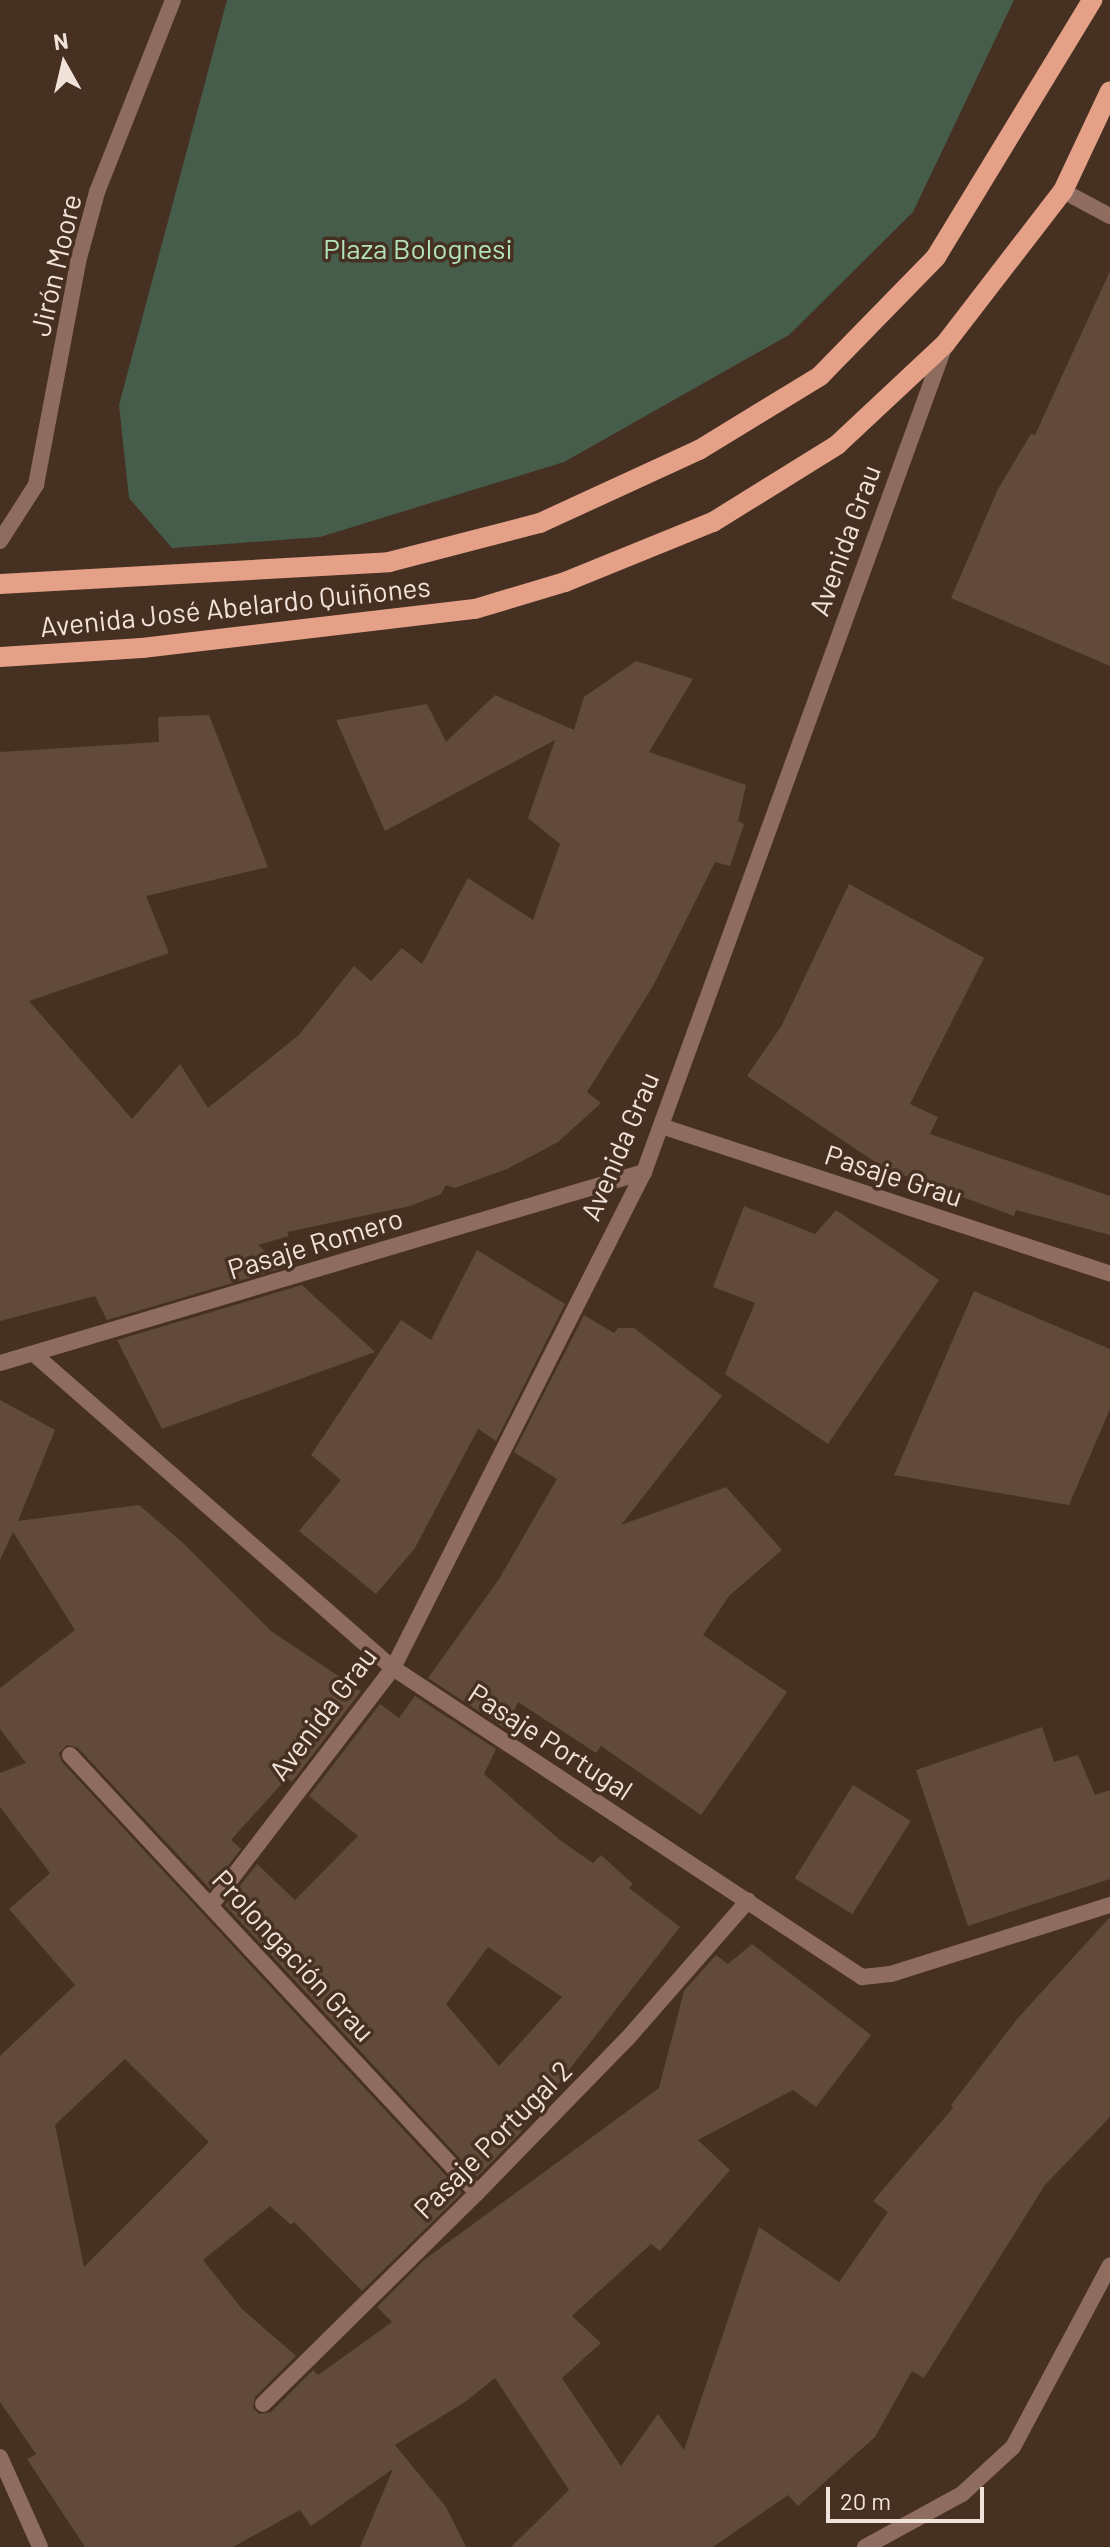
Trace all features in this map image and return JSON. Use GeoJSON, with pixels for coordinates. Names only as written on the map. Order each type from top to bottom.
{"type":"FeatureCollection","features":[{"type":"Feature","properties":{"kind":"main road","name":"Avenida José Abelardo Quiñones"},"geometry":{"type":"LineString","coordinates":[[0,584],[389,562],[540,523],[699,450],[820,376],[936,257],[1092,0]]}},
{"type":"Feature","properties":{"kind":"main road","name":"Avenida Grau"},"geometry":{"type":"LineString","coordinates":[[475,609],[565,582],[713,522],[837,445],[945,344],[1063,191],[1110,91]]}},
{"type":"Feature","properties":{"kind":"main road","name":"Avenida José Abelardo Quiñones"},"geometry":{"type":"LineString","coordinates":[[0,657],[142,648],[475,609]]}},
{"type":"Feature","properties":{"kind":"street","name":"Jirón Moore"},"geometry":{"type":"LineString","coordinates":[[0,541],[36,485],[78,262],[97,192],[173,0]]}},
{"type":"Feature","properties":{"kind":"street"},"geometry":{"type":"LineString","coordinates":[[1063,191],[1110,216]]}},
{"type":"Feature","properties":{"kind":"street","name":"Avenida Grau"},"geometry":{"type":"LineString","coordinates":[[212,1904],[393,1668],[644,1172],[945,344]]}},
{"type":"Feature","properties":{"kind":"street","name":"Pasaje Grau"},"geometry":{"type":"LineString","coordinates":[[661,1126],[1110,1274]]}},
{"type":"Feature","properties":{"kind":"street","name":"Pasaje Romero"},"geometry":{"type":"LineString","coordinates":[[0,1363],[644,1172]]}},
{"type":"Feature","properties":{"kind":"street","name":"Pasaje Portugal"},"geometry":{"type":"LineString","coordinates":[[34,1354],[393,1668],[862,1977],[891,1974],[1110,1905]]}},
{"type":"Feature","properties":{"kind":"street","name":"Prolongación Grau"},"geometry":{"type":"LineString","coordinates":[[70,1755],[212,1904],[477,2193]]}},
{"type":"Feature","properties":{"kind":"street","name":"Pasaje Portugal 2"},"geometry":{"type":"LineString","coordinates":[[263,2404],[477,2193],[627,2039],[748,1901]]}},
{"type":"Feature","properties":{"kind":"street"},"geometry":{"type":"LineString","coordinates":[[865,2547],[962,2494],[1013,2447],[1110,2265]]}},
{"type":"Feature","properties":{"kind":"street"},"geometry":{"type":"LineString","coordinates":[[0,2457],[40,2547]]}},
{"type":"Feature","properties":{"kind":"green space","name":"Plaza Bolognesi"},"geometry":{"type":"Polygon","coordinates":[[[227,0],[1014,0],[913,212],[789,335],[564,462],[320,537],[172,548],[129,498],[119,405],[227,0]]]}},
{"type":"Feature","properties":{"kind":"building"},"geometry":{"type":"Polygon","coordinates":[[[1110,271],[1110,666],[951,598],[998,489],[1031,434],[1035,435],[1110,271]]]}},
{"type":"Feature","properties":{"kind":"building"},"geometry":{"type":"Polygon","coordinates":[[[636,661],[693,679],[649,752],[746,785],[738,821],[744,824],[730,866],[715,862],[653,986],[587,1092],[601,1103],[558,1142],[507,1169],[455,1188],[446,1185],[441,1194],[410,1206],[287,1232],[289,1236],[258,1245],[283,1268],[107,1320],[95,1296],[0,1321],[0,752],[159,742],[158,717],[209,715],[268,867],[146,896],[169,953],[29,1001],[132,1119],[180,1064],[208,1108],[299,1035],[354,966],[371,981],[402,948],[422,964],[468,878],[533,920],[560,844],[528,818],[555,740],[385,831],[336,720],[427,704],[446,742],[495,695],[574,730],[584,697],[636,661]]]}},
{"type":"Feature","properties":{"kind":"building"},"geometry":{"type":"Polygon","coordinates":[[[849,884],[984,958],[910,1104],[938,1117],[930,1134],[1110,1196],[1110,1235],[1016,1210],[1014,1216],[884,1168],[747,1076],[782,1025],[849,884]]]}},
{"type":"Feature","properties":{"kind":"building"},"geometry":{"type":"Polygon","coordinates":[[[744,1206],[815,1234],[836,1210],[939,1280],[828,1444],[725,1374],[755,1303],[713,1287],[744,1206]]]}},
{"type":"Feature","properties":{"kind":"building"},"geometry":{"type":"Polygon","coordinates":[[[477,1250],[565,1304],[496,1441],[478,1429],[415,1548],[376,1594],[299,1531],[341,1480],[311,1455],[401,1320],[431,1340],[477,1250]]]}},
{"type":"Feature","properties":{"kind":"building"},"geometry":{"type":"Polygon","coordinates":[[[302,1285],[375,1352],[162,1429],[117,1340],[302,1285]]]}},
{"type":"Feature","properties":{"kind":"building"},"geometry":{"type":"Polygon","coordinates":[[[974,1291],[1110,1349],[1110,1409],[1069,1505],[894,1475],[974,1291]]]}},
{"type":"Feature","properties":{"kind":"building"},"geometry":{"type":"Polygon","coordinates":[[[584,1315],[614,1333],[618,1328],[634,1328],[722,1396],[621,1525],[726,1487],[782,1550],[729,1596],[703,1635],[787,1692],[701,1815],[601,1746],[596,1753],[518,1702],[506,1729],[428,1678],[499,1579],[557,1479],[514,1452],[584,1315]]]}},
{"type":"Feature","properties":{"kind":"building"},"geometry":{"type":"Polygon","coordinates":[[[0,1400],[55,1430],[18,1521],[139,1505],[182,1542],[271,1631],[361,1691],[292,1782],[287,1778],[231,1840],[241,1849],[210,1889],[78,1748],[67,1745],[59,1753],[62,1762],[462,2193],[362,2291],[294,2222],[291,2225],[270,2206],[203,2260],[242,2309],[296,2356],[255,2397],[253,2408],[259,2414],[271,2412],[313,2370],[318,2375],[392,2322],[377,2307],[424,2260],[659,2088],[684,1991],[716,1955],[728,1964],[752,1944],[871,2035],[816,2107],[793,2090],[698,2140],[730,2170],[660,2251],[651,2244],[572,2316],[601,2343],[562,2378],[621,2466],[658,2414],[684,2450],[759,2227],[839,2282],[888,2212],[873,2201],[953,2108],[951,2105],[1018,2018],[1110,1917],[1110,2117],[1045,2185],[924,2378],[912,2371],[875,2437],[798,2506],[788,2495],[713,2547],[511,2547],[569,2490],[495,2378],[465,2402],[395,2445],[446,2507],[466,2547],[360,2547],[393,2469],[311,2526],[300,2510],[233,2547],[85,2547],[27,2459],[36,2454],[0,2402],[0,2056],[75,1985],[9,1909],[50,1873],[0,1807],[0,1773],[26,1763],[0,1729],[0,1688],[75,1630],[13,1532],[0,1560],[0,1400]],[[125,2059],[55,2125],[84,2267],[209,2142],[125,2059]]]}},
{"type":"Feature","properties":{"kind":"building"},"geometry":{"type":"Polygon","coordinates":[[[415,1696],[496,1749],[484,1774],[561,1841],[593,1863],[601,1855],[633,1884],[629,1888],[680,1927],[520,2133],[477,2177],[225,1905],[257,1864],[295,1900],[358,1836],[309,1796],[380,1704],[399,1718],[415,1696]],[[488,1947],[446,2004],[499,2066],[562,1997],[488,1947]]]}},
{"type":"Feature","properties":{"kind":"building"},"geometry":{"type":"Polygon","coordinates":[[[1042,1727],[1054,1762],[1078,1755],[1095,1795],[1110,1790],[1110,1879],[968,1926],[916,1770],[1042,1727]]]}},
{"type":"Feature","properties":{"kind":"building"},"geometry":{"type":"Polygon","coordinates":[[[853,1785],[911,1821],[852,1914],[795,1878],[853,1785]]]}}]}
